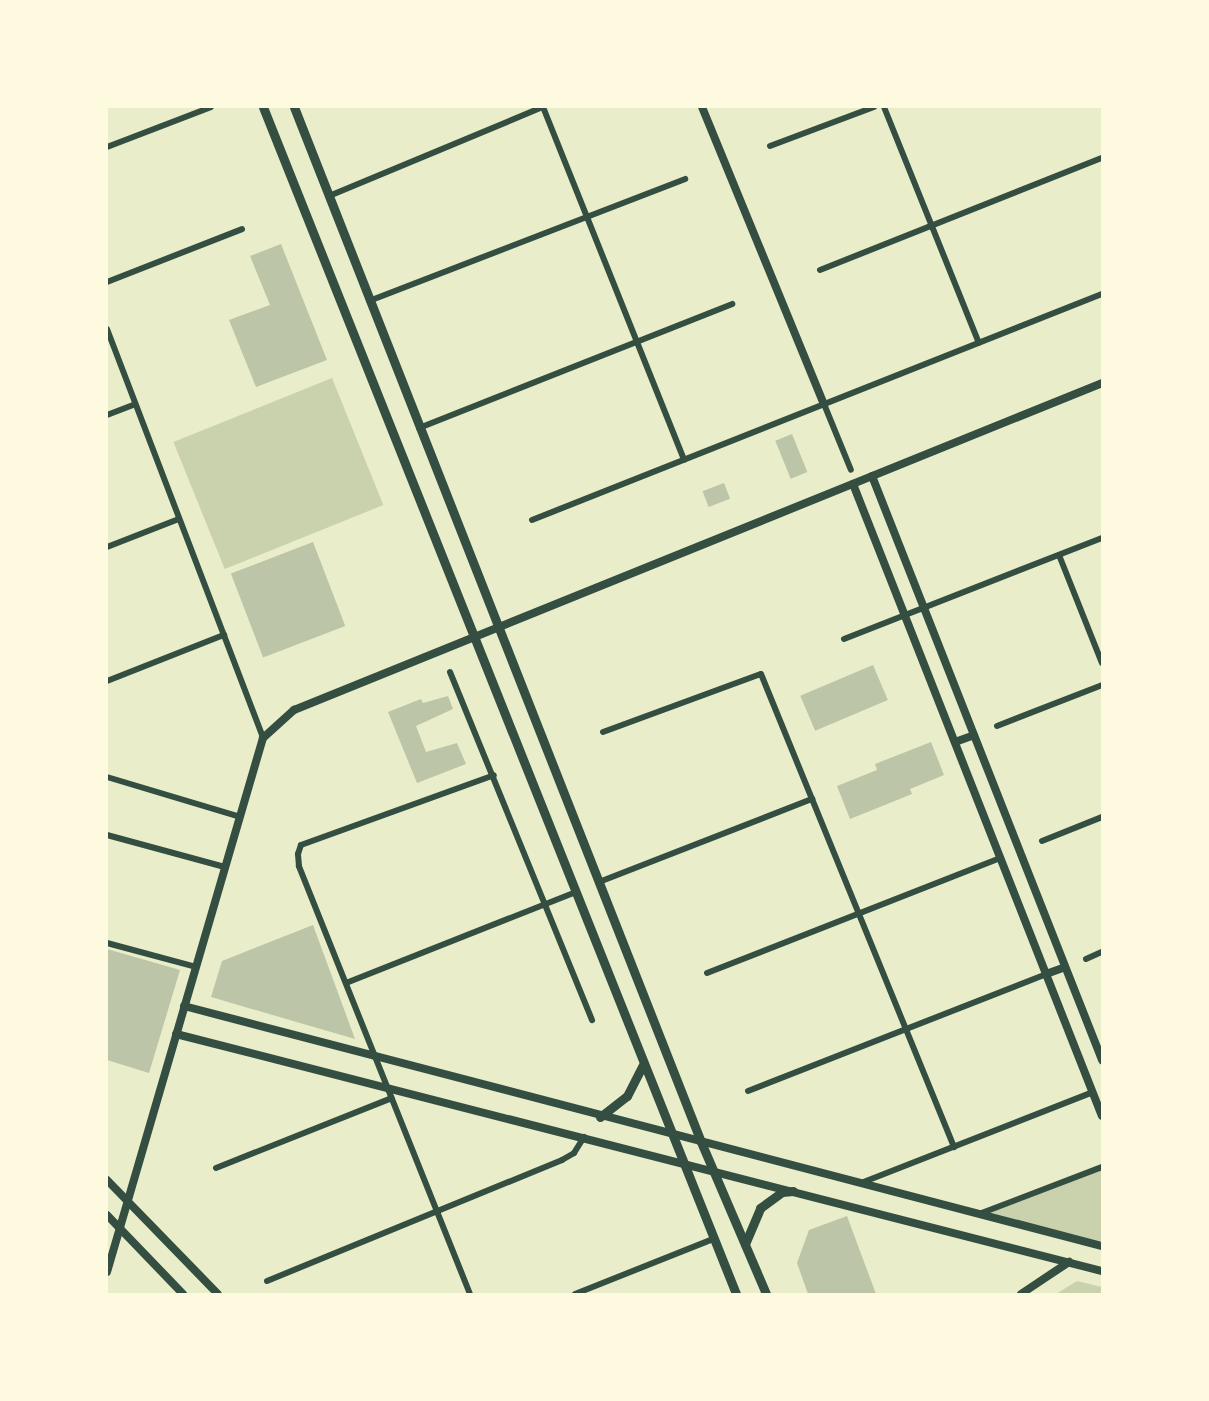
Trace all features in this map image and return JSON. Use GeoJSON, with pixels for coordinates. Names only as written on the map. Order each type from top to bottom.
{"type":"FeatureCollection","features":[{"type":"Feature","properties":{"kind":"main road"},"geometry":{"type":"LineString","coordinates":[[263,107],[669,1134],[736,1294]]}},
{"type":"Feature","properties":{"kind":"main road"},"geometry":{"type":"LineString","coordinates":[[294,107],[701,1142],[766,1294]]}},
{"type":"Feature","properties":{"kind":"main road"},"geometry":{"type":"LineString","coordinates":[[600,1116],[627,1096],[642,1066]]}},
{"type":"Feature","properties":{"kind":"main road"},"geometry":{"type":"LineString","coordinates":[[745,1244],[760,1208],[782,1192],[793,1191]]}},
{"type":"Feature","properties":{"kind":"street"},"geometry":{"type":"LineString","coordinates":[[107,147],[211,107]]}},
{"type":"Feature","properties":{"kind":"street"},"geometry":{"type":"LineString","coordinates":[[328,196],[543,107],[684,460]]}},
{"type":"Feature","properties":{"kind":"street"},"geometry":{"type":"LineString","coordinates":[[702,107],[851,470]]}},
{"type":"Feature","properties":{"kind":"street"},"geometry":{"type":"LineString","coordinates":[[770,146],[874,107]]}},
{"type":"Feature","properties":{"kind":"street"},"geometry":{"type":"LineString","coordinates":[[884,107],[979,343]]}},
{"type":"Feature","properties":{"kind":"street"},"geometry":{"type":"LineString","coordinates":[[820,270],[1102,158]]}},
{"type":"Feature","properties":{"kind":"street"},"geometry":{"type":"LineString","coordinates":[[369,300],[685,179]]}},
{"type":"Feature","properties":{"kind":"street"},"geometry":{"type":"LineString","coordinates":[[107,282],[242,229]]}},
{"type":"Feature","properties":{"kind":"street"},"geometry":{"type":"LineString","coordinates":[[531,520],[1102,294]]}},
{"type":"Feature","properties":{"kind":"street"},"geometry":{"type":"LineString","coordinates":[[419,428],[732,304]]}},
{"type":"Feature","properties":{"kind":"street"},"geometry":{"type":"LineString","coordinates":[[107,329],[263,738]]}},
{"type":"Feature","properties":{"kind":"street"},"geometry":{"type":"LineString","coordinates":[[107,1272],[263,738],[294,710],[1102,383]]}},
{"type":"Feature","properties":{"kind":"street"},"geometry":{"type":"LineString","coordinates":[[107,415],[135,404]]}},
{"type":"Feature","properties":{"kind":"street"},"geometry":{"type":"LineString","coordinates":[[872,476],[1102,1060]]}},
{"type":"Feature","properties":{"kind":"street"},"geometry":{"type":"LineString","coordinates":[[853,484],[1102,1116]]}},
{"type":"Feature","properties":{"kind":"street"},"geometry":{"type":"LineString","coordinates":[[107,547],[179,519]]}},
{"type":"Feature","properties":{"kind":"street"},"geometry":{"type":"LineString","coordinates":[[844,639],[1102,538]]}},
{"type":"Feature","properties":{"kind":"street"},"geometry":{"type":"LineString","coordinates":[[1059,555],[1102,663]]}},
{"type":"Feature","properties":{"kind":"street"},"geometry":{"type":"LineString","coordinates":[[107,681],[223,635]]}},
{"type":"Feature","properties":{"kind":"street"},"geometry":{"type":"LineString","coordinates":[[450,672],[592,1020]]}},
{"type":"Feature","properties":{"kind":"street"},"geometry":{"type":"LineString","coordinates":[[603,732],[761,674],[954,1147]]}},
{"type":"Feature","properties":{"kind":"street"},"geometry":{"type":"LineString","coordinates":[[997,726],[1102,685]]}},
{"type":"Feature","properties":{"kind":"street"},"geometry":{"type":"LineString","coordinates":[[955,743],[974,735]]}},
{"type":"Feature","properties":{"kind":"street"},"geometry":{"type":"LineString","coordinates":[[470,1294],[299,866],[301,845],[494,775]]}},
{"type":"Feature","properties":{"kind":"street"},"geometry":{"type":"LineString","coordinates":[[107,776],[240,817]]}},
{"type":"Feature","properties":{"kind":"street"},"geometry":{"type":"LineString","coordinates":[[599,882],[812,799]]}},
{"type":"Feature","properties":{"kind":"street"},"geometry":{"type":"LineString","coordinates":[[1042,841],[1102,817]]}},
{"type":"Feature","properties":{"kind":"street"},"geometry":{"type":"LineString","coordinates":[[107,835],[225,867]]}},
{"type":"Feature","properties":{"kind":"street"},"geometry":{"type":"LineString","coordinates":[[707,973],[1000,858]]}},
{"type":"Feature","properties":{"kind":"street"},"geometry":{"type":"LineString","coordinates":[[346,983],[573,893]]}},
{"type":"Feature","properties":{"kind":"street"},"geometry":{"type":"LineString","coordinates":[[107,943],[196,967]]}},
{"type":"Feature","properties":{"kind":"street"},"geometry":{"type":"LineString","coordinates":[[1086,959],[1102,952]]}},
{"type":"Feature","properties":{"kind":"street"},"geometry":{"type":"LineString","coordinates":[[748,1091],[1065,967]]}},
{"type":"Feature","properties":{"kind":"street"},"geometry":{"type":"LineString","coordinates":[[184,1006],[376,1059],[1100,1243]]}},
{"type":"Feature","properties":{"kind":"street"},"geometry":{"type":"LineString","coordinates":[[176,1034],[1102,1270]]}},
{"type":"Feature","properties":{"kind":"street"},"geometry":{"type":"LineString","coordinates":[[860,1183],[1093,1092]]}},
{"type":"Feature","properties":{"kind":"street"},"geometry":{"type":"LineString","coordinates":[[216,1168],[392,1098]]}},
{"type":"Feature","properties":{"kind":"street"},"geometry":{"type":"LineString","coordinates":[[267,1281],[438,1213],[570,1156],[583,1136]]}},
{"type":"Feature","properties":{"kind":"street"},"geometry":{"type":"LineString","coordinates":[[979,1214],[1102,1167]]}},
{"type":"Feature","properties":{"kind":"street"},"geometry":{"type":"LineString","coordinates":[[107,1180],[218,1294]]}},
{"type":"Feature","properties":{"kind":"street"},"geometry":{"type":"LineString","coordinates":[[107,1216],[183,1294]]}},
{"type":"Feature","properties":{"kind":"street"},"geometry":{"type":"LineString","coordinates":[[575,1294],[713,1239]]}},
{"type":"Feature","properties":{"kind":"street"},"geometry":{"type":"LineString","coordinates":[[1021,1294],[1069,1262]]}},
{"type":"Feature","properties":{"kind":"green space"},"geometry":{"type":"Polygon","coordinates":[[[332,378],[383,505],[225,569],[173,442],[332,378]]]}},
{"type":"Feature","properties":{"kind":"green space"},"geometry":{"type":"Polygon","coordinates":[[[1102,1167],[1102,1240],[1094,1244],[979,1214],[1102,1167]]]}},
{"type":"Feature","properties":{"kind":"green space"},"geometry":{"type":"Polygon","coordinates":[[[1077,1281],[1102,1287],[1102,1294],[1056,1294],[1077,1281]]]}},
{"type":"Feature","properties":{"kind":"building"},"geometry":{"type":"Polygon","coordinates":[[[281,244],[327,360],[256,387],[229,320],[270,305],[250,256],[281,244]]]}},
{"type":"Feature","properties":{"kind":"building"},"geometry":{"type":"Polygon","coordinates":[[[792,434],[807,472],[791,479],[775,441],[792,434]]]}},
{"type":"Feature","properties":{"kind":"building"},"geometry":{"type":"Polygon","coordinates":[[[724,483],[730,499],[709,507],[703,491],[724,483]]]}},
{"type":"Feature","properties":{"kind":"building"},"geometry":{"type":"Polygon","coordinates":[[[313,542],[345,626],[263,658],[231,574],[313,542]]]}},
{"type":"Feature","properties":{"kind":"building"},"geometry":{"type":"Polygon","coordinates":[[[873,665],[888,700],[815,731],[800,696],[873,665]]]}},
{"type":"Feature","properties":{"kind":"building"},"geometry":{"type":"Polygon","coordinates":[[[448,696],[453,709],[416,726],[426,752],[457,743],[466,764],[417,783],[388,712],[421,699],[423,703],[448,696]]]}},
{"type":"Feature","properties":{"kind":"building"},"geometry":{"type":"Polygon","coordinates":[[[931,742],[944,775],[910,789],[912,794],[850,819],[837,786],[877,770],[875,764],[931,742]]]}},
{"type":"Feature","properties":{"kind":"building"},"geometry":{"type":"Polygon","coordinates":[[[313,925],[355,1039],[211,997],[222,961],[313,925]]]}},
{"type":"Feature","properties":{"kind":"building"},"geometry":{"type":"Polygon","coordinates":[[[107,949],[180,970],[149,1073],[107,1060],[107,949]]]}},
{"type":"Feature","properties":{"kind":"building"},"geometry":{"type":"Polygon","coordinates":[[[847,1216],[876,1294],[808,1294],[797,1263],[809,1230],[847,1216]]]}}]}
